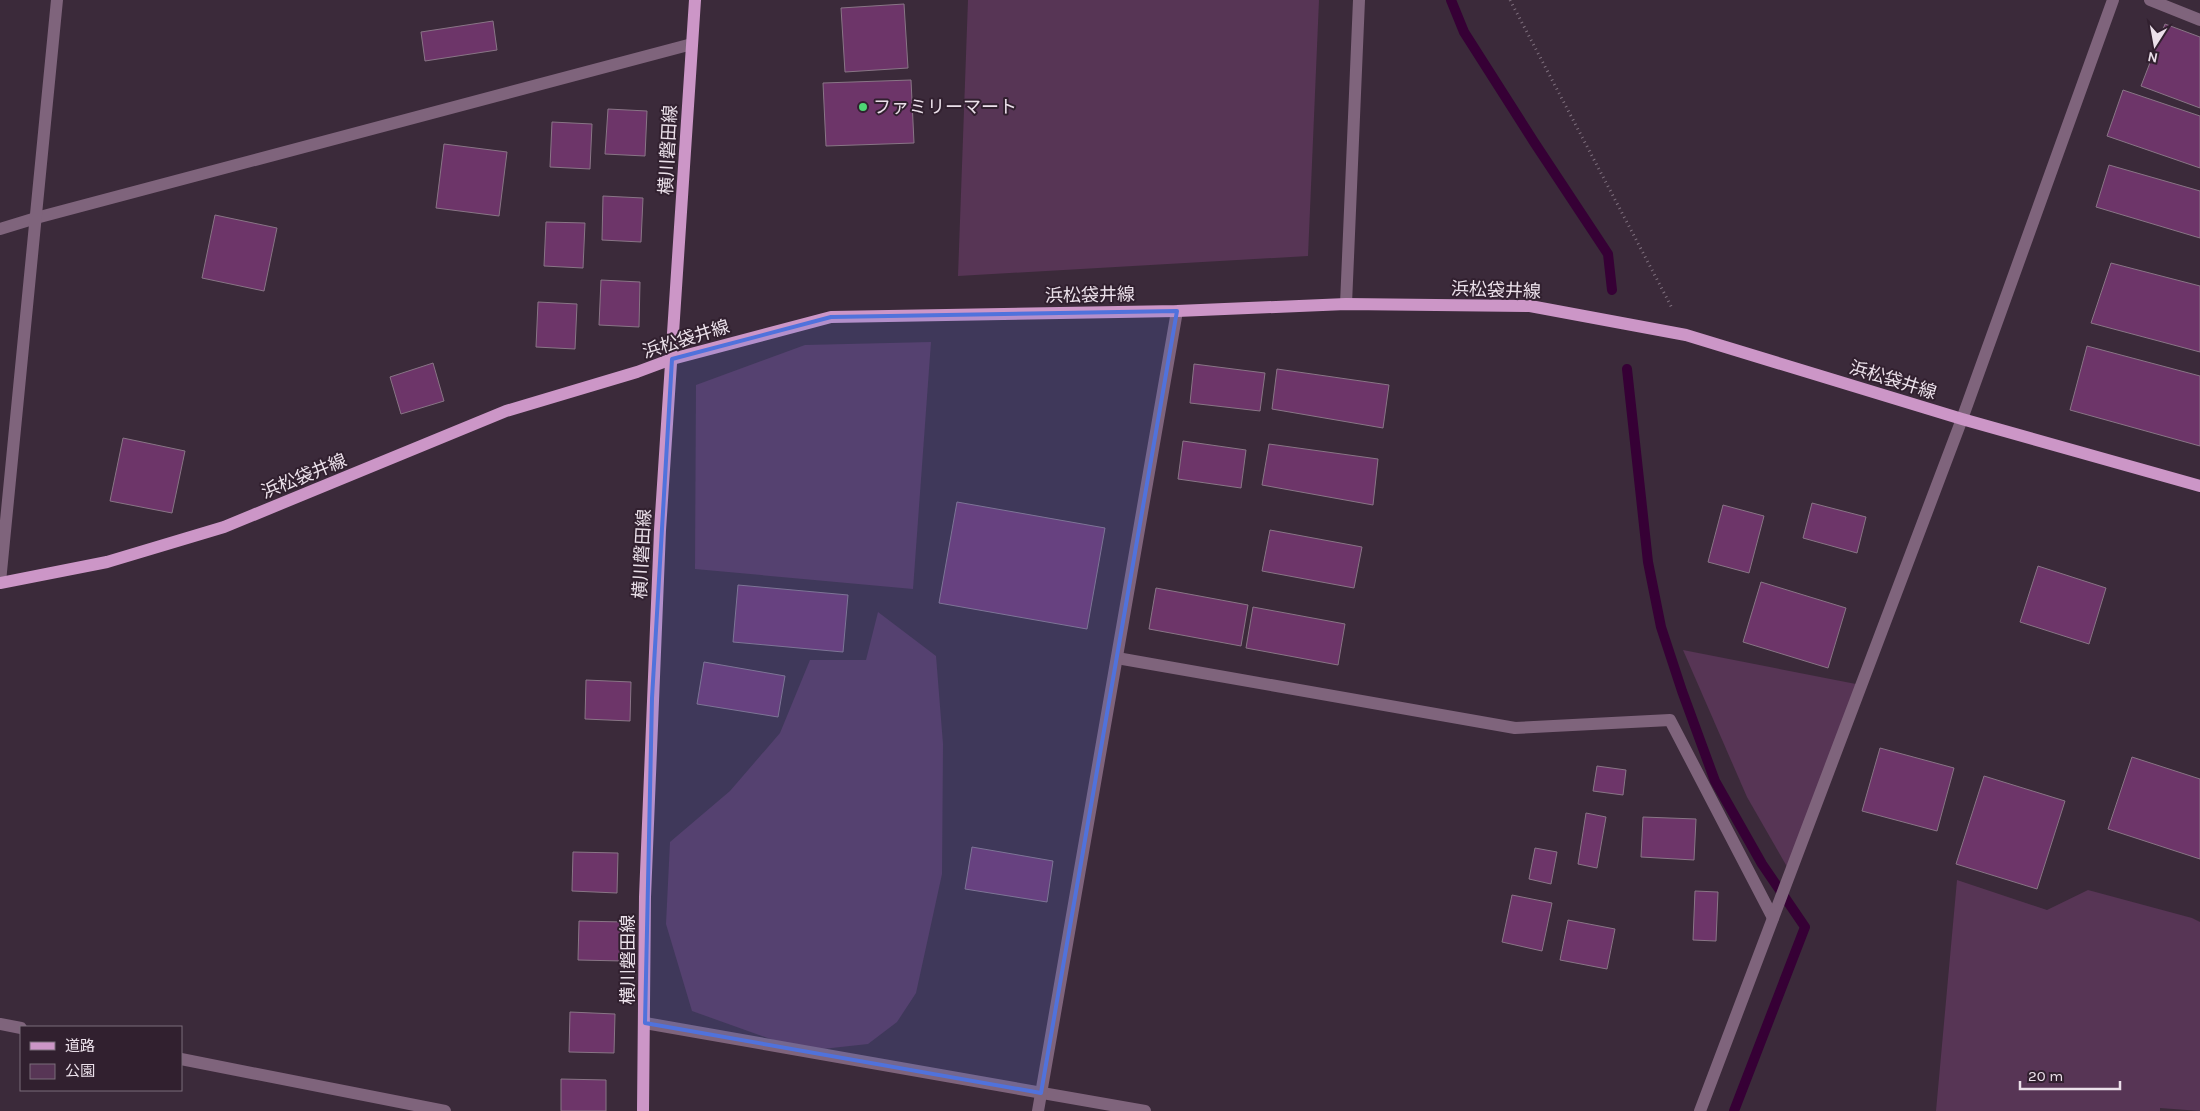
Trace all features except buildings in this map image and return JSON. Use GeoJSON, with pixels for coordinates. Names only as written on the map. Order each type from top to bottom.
{"type":"FeatureCollection","features":[{"type":"Feature","properties":{"kind":"main road","name":"横川磐田線"},"geometry":{"type":"LineString","coordinates":[[643,1111],[645,897],[652,698],[660,530],[695,0]]}},
{"type":"Feature","properties":{"kind":"main road","name":"浜松袋井線"},"geometry":{"type":"LineString","coordinates":[[0,583],[107,562],[224,527],[506,411],[637,372],[672,359],[831,317],[1177,311],[1346,304],[1530,306],[1686,335],[1962,419],[2200,486]]}},
{"type":"Feature","properties":{"kind":"street"},"geometry":{"type":"LineString","coordinates":[[0,583],[57,0]]}},
{"type":"Feature","properties":{"kind":"street"},"geometry":{"type":"LineString","coordinates":[[1346,304],[1360,0]]}},
{"type":"Feature","properties":{"kind":"street"},"geometry":{"type":"LineString","coordinates":[[1700,1111],[1962,419],[2113,0]]}},
{"type":"Feature","properties":{"kind":"street"},"geometry":{"type":"LineString","coordinates":[[2150,0],[2200,20]]}},
{"type":"Feature","properties":{"kind":"street"},"geometry":{"type":"LineString","coordinates":[[0,229],[692,44]]}},
{"type":"Feature","properties":{"kind":"street"},"geometry":{"type":"LineString","coordinates":[[1038,1111],[1177,311]]}},
{"type":"Feature","properties":{"kind":"street"},"geometry":{"type":"LineString","coordinates":[[1117,658],[1514,728],[1670,720],[1773,918]]}},
{"type":"Feature","properties":{"kind":"street"},"geometry":{"type":"LineString","coordinates":[[645,1023],[1145,1111]]}},
{"type":"Feature","properties":{"kind":"street"},"geometry":{"type":"LineString","coordinates":[[0,1024],[20,1028]]}},
{"type":"Feature","properties":{"kind":"street"},"geometry":{"type":"LineString","coordinates":[[182,1059],[445,1111]]}},
{"type":"Feature","properties":{"kind":"path"},"geometry":{"type":"LineString","coordinates":[[1510,0],[1686,335]]}},
{"type":"Feature","properties":{"kind":"highlighted area"},"geometry":{"type":"Polygon","coordinates":[[[1177,311],[1041,1093],[645,1023],[652,698],[672,359],[831,317],[1177,311]]]}},
{"type":"Feature","properties":{"kind":"green space"},"geometry":{"type":"Polygon","coordinates":[[[968,0],[1319,0],[1308,256],[958,276],[968,0]]]}},
{"type":"Feature","properties":{"kind":"green space"},"geometry":{"type":"Polygon","coordinates":[[[931,342],[913,589],[695,569],[696,385],[805,345],[931,342]]]}},
{"type":"Feature","properties":{"kind":"green space"},"geometry":{"type":"Polygon","coordinates":[[[878,612],[936,656],[943,744],[942,874],[916,993],[897,1022],[868,1044],[804,1051],[692,1011],[666,924],[670,842],[730,791],[780,733],[810,660],[866,660],[878,612]]]}},
{"type":"Feature","properties":{"kind":"green space"},"geometry":{"type":"Polygon","coordinates":[[[1683,650],[1861,685],[1790,872],[1747,797],[1683,650]]]}},
{"type":"Feature","properties":{"kind":"green space"},"geometry":{"type":"Polygon","coordinates":[[[1957,880],[2047,910],[2088,890],[2192,918],[2200,922],[2200,1111],[2160,1108],[2160,1111],[1936,1111],[1957,880]]]}},
{"type":"Feature","properties":{"kind":"waterway"},"geometry":{"type":"LineString","coordinates":[[1451,0],[1464,32],[1608,254],[1612,290]]}},
{"type":"Feature","properties":{"kind":"waterway"},"geometry":{"type":"LineString","coordinates":[[1627,369],[1648,562],[1661,627],[1715,781],[1762,864],[1805,927],[1734,1111]]}},
{"type":"Feature","properties":{"kind":"place","name":"ファミリーマート"},"geometry":{"type":"Point","coordinates":[863,107]}}]}
